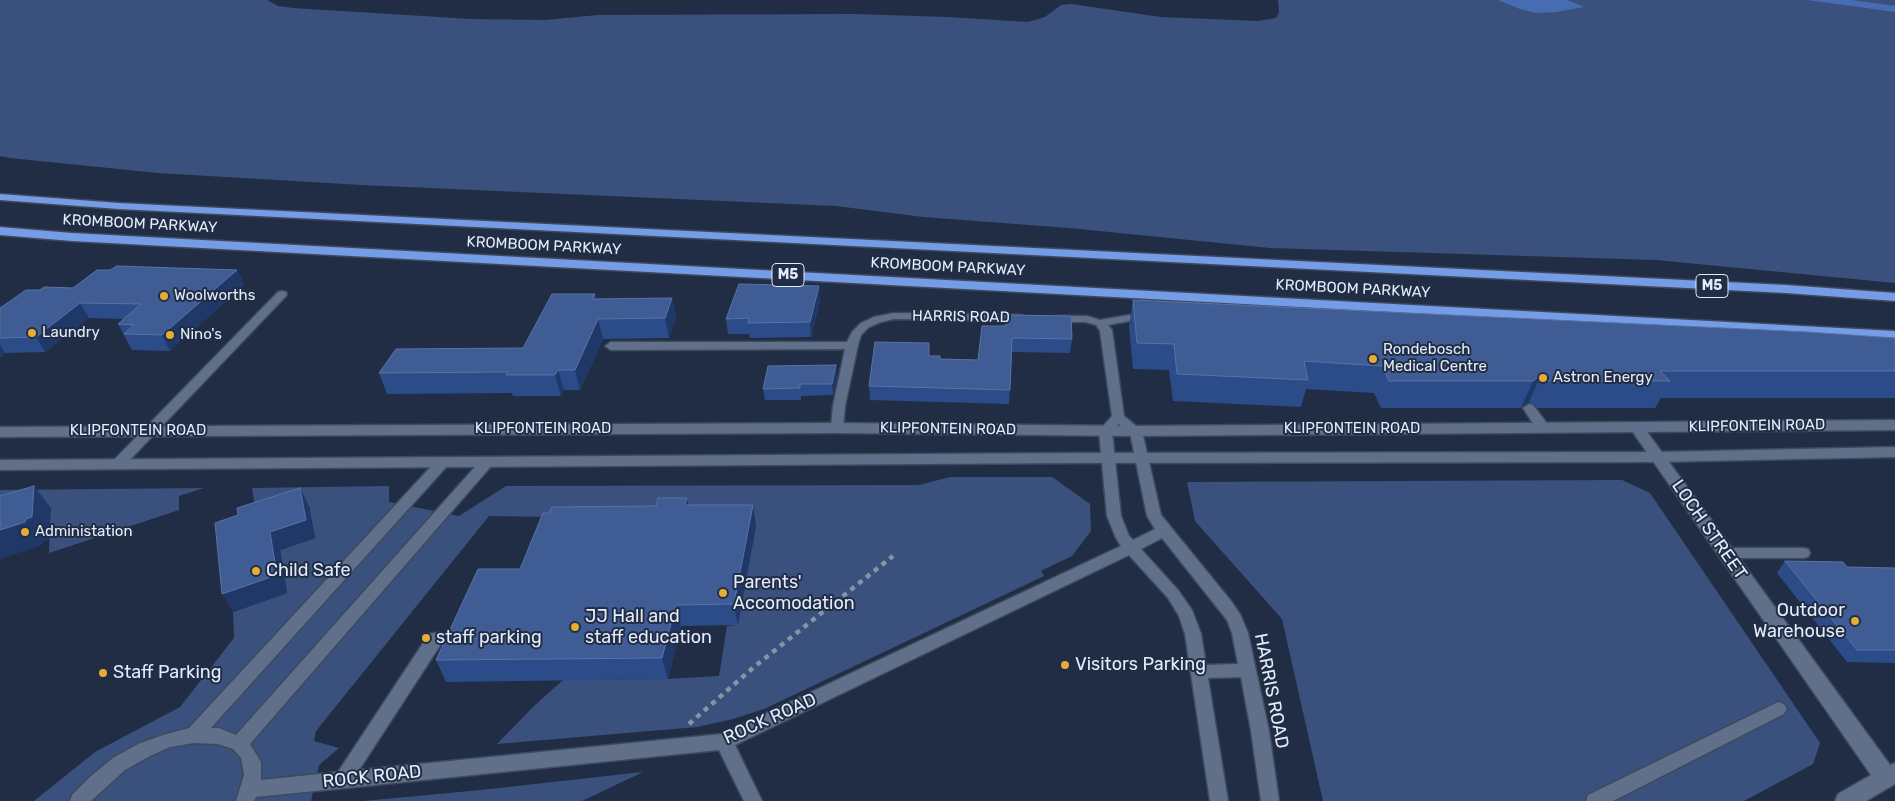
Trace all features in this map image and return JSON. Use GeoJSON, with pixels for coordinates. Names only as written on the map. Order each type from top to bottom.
{"type":"FeatureCollection","features":[{"type":"Feature","properties":{"kind":"highway","name":"KROMBOOM PARKWAY"},"geometry":{"type":"LineString","coordinates":[[0,197],[119,206],[1895,297]]}},
{"type":"Feature","properties":{"kind":"highway","name":"KROMBOOM PARKWAY"},"geometry":{"type":"LineString","coordinates":[[0,231],[92,238],[1895,335]]}},
{"type":"Feature","properties":{"kind":"main road","name":"KLIPFONTEIN ROAD"},"geometry":{"type":"LineString","coordinates":[[0,432],[837,428],[1136,431],[1895,425]]}},
{"type":"Feature","properties":{"kind":"main road","name":"LOCH STREET"},"geometry":{"type":"LineString","coordinates":[[1637,428],[1725,553],[1890,775]]}},
{"type":"Feature","properties":{"kind":"main road","name":"KLIPFONTEIN ROAD"},"geometry":{"type":"LineString","coordinates":[[0,465],[1657,456],[1895,452]]}},
{"type":"Feature","properties":{"kind":"main road"},"geometry":{"type":"LineString","coordinates":[[1846,801],[1890,775]]}},
{"type":"Feature","properties":{"kind":"lane"},"geometry":{"type":"LineString","coordinates":[[118,464],[282,294]]}},
{"type":"Feature","properties":{"kind":"lane","name":"HARRIS ROAD"},"geometry":{"type":"LineString","coordinates":[[837,428],[839,406],[856,334],[865,325],[878,319],[894,316],[1087,319],[1100,323],[1129,318],[1158,320]]}},
{"type":"Feature","properties":{"kind":"lane"},"geometry":{"type":"LineString","coordinates":[[1100,323],[1106,330],[1118,417],[1136,431]]}},
{"type":"Feature","properties":{"kind":"lane"},"geometry":{"type":"LineString","coordinates":[[611,346],[852,345]]}},
{"type":"Feature","properties":{"kind":"lane"},"geometry":{"type":"LineString","coordinates":[[1529,408],[1543,428]]}},
{"type":"Feature","properties":{"kind":"lane"},"geometry":{"type":"LineString","coordinates":[[1118,417],[1105,430],[1114,516],[1124,538],[1173,594],[1186,614],[1193,634],[1200,672],[1219,801]]}},
{"type":"Feature","properties":{"kind":"lane","name":"HARRIS ROAD"},"geometry":{"type":"LineString","coordinates":[[1136,431],[1154,516],[1234,618],[1240,634],[1260,731],[1270,801]]}},
{"type":"Feature","properties":{"kind":"lane"},"geometry":{"type":"LineString","coordinates":[[194,735],[442,462]]}},
{"type":"Feature","properties":{"kind":"lane"},"geometry":{"type":"LineString","coordinates":[[239,744],[487,462]]}},
{"type":"Feature","properties":{"kind":"lane","name":"ROCK ROAD"},"geometry":{"type":"LineString","coordinates":[[248,795],[342,780],[724,742],[1164,531]]}},
{"type":"Feature","properties":{"kind":"lane"},"geometry":{"type":"LineString","coordinates":[[1725,553],[1803,553]]}},
{"type":"Feature","properties":{"kind":"lane"},"geometry":{"type":"LineString","coordinates":[[342,780],[435,639]]}},
{"type":"Feature","properties":{"kind":"lane"},"geometry":{"type":"LineString","coordinates":[[1200,672],[1247,670]]}},
{"type":"Feature","properties":{"kind":"lane"},"geometry":{"type":"LineString","coordinates":[[1595,801],[1778,709]]}},
{"type":"Feature","properties":{"kind":"lane"},"geometry":{"type":"LineString","coordinates":[[79,801],[97,782],[112,770],[144,750],[170,740],[194,735],[219,736],[239,744],[247,752],[252,762],[253,775],[248,795]]}},
{"type":"Feature","properties":{"kind":"lane"},"geometry":{"type":"LineString","coordinates":[[724,742],[753,801]]}},
{"type":"Feature","properties":{"kind":"path"},"geometry":{"type":"LineString","coordinates":[[681,747],[684,728],[754,667],[891,560],[893,556]]}},
{"type":"Feature","properties":{"kind":"shaded area"},"geometry":{"type":"Polygon","coordinates":[[[0,0],[267,0],[278,6],[293,8],[471,19],[545,20],[598,15],[854,14],[1028,22],[1045,17],[1061,5],[1071,4],[1161,17],[1258,21],[1276,18],[1279,12],[1278,0],[1895,0],[1895,283],[1656,260],[1270,248],[1069,228],[923,217],[836,206],[362,185],[158,173],[10,158],[0,156],[0,0]]]}},
{"type":"Feature","properties":{"kind":"shaded area"},"geometry":{"type":"Polygon","coordinates":[[[1498,0],[1567,0],[1584,7],[1536,13],[1498,0]]]}},
{"type":"Feature","properties":{"kind":"shaded area"},"geometry":{"type":"Polygon","coordinates":[[[1807,0],[1852,0],[1895,6],[1895,12],[1807,0]]]}},
{"type":"Feature","properties":{"kind":"shaded area"},"geometry":{"type":"Polygon","coordinates":[[[950,477],[1052,477],[1090,504],[1091,531],[1072,556],[1041,571],[1044,576],[764,709],[733,719],[697,727],[497,744],[534,706],[563,680],[668,679],[719,676],[727,626],[738,625],[552,517],[489,516],[316,731],[314,741],[339,748],[319,765],[311,801],[34,801],[95,752],[180,707],[234,638],[233,612],[287,593],[280,550],[315,538],[309,506],[257,521],[252,488],[389,486],[389,502],[459,516],[506,486],[919,485],[950,477]]]}},
{"type":"Feature","properties":{"kind":"shaded area"},"geometry":{"type":"Polygon","coordinates":[[[1622,480],[1650,493],[1820,743],[1813,764],[1744,801],[1323,801],[1282,619],[1195,521],[1187,482],[1622,480]]]}},
{"type":"Feature","properties":{"kind":"shaded area"},"geometry":{"type":"Polygon","coordinates":[[[204,488],[179,496],[179,510],[49,553],[50,508],[0,524],[0,490],[204,488]]]}},
{"type":"Feature","properties":{"kind":"shaded area"},"geometry":{"type":"Polygon","coordinates":[[[643,772],[582,801],[363,801],[481,790],[643,772]]]}},
{"type":"Feature","properties":{"kind":"building"},"geometry":{"type":"Polygon","coordinates":[[[117,266],[237,270],[162,335],[124,334],[134,325],[118,324],[141,304],[80,303],[36,337],[0,338],[0,308],[26,290],[40,290],[44,287],[73,288],[97,270],[110,270],[117,266]]]}},
{"type":"Feature","properties":{"kind":"building"},"geometry":{"type":"Polygon","coordinates":[[[739,284],[819,286],[810,322],[748,323],[749,318],[726,319],[739,284]]]}},
{"type":"Feature","properties":{"kind":"building"},"geometry":{"type":"Polygon","coordinates":[[[552,294],[595,294],[592,299],[672,298],[665,318],[598,319],[575,370],[558,370],[555,375],[506,375],[508,372],[379,373],[396,349],[523,348],[552,294]]]}},
{"type":"Feature","properties":{"kind":"building"},"geometry":{"type":"Polygon","coordinates":[[[1133,300],[1808,332],[1895,338],[1895,371],[1660,371],[1670,381],[1549,381],[1541,375],[1533,381],[1389,381],[1382,366],[1304,361],[1308,380],[1177,374],[1174,344],[1137,343],[1133,300]]]}},
{"type":"Feature","properties":{"kind":"building"},"geometry":{"type":"Polygon","coordinates":[[[1006,315],[1071,316],[1072,339],[1012,338],[1010,390],[869,386],[875,342],[929,343],[929,356],[940,356],[940,359],[978,360],[982,326],[1006,326],[1006,315]]]}},
{"type":"Feature","properties":{"kind":"building"},"geometry":{"type":"Polygon","coordinates":[[[836,365],[832,384],[800,384],[800,388],[763,389],[768,366],[836,365]]]}},
{"type":"Feature","properties":{"kind":"building"},"geometry":{"type":"Polygon","coordinates":[[[34,486],[32,517],[26,519],[25,522],[0,530],[0,496],[34,486]]]}},
{"type":"Feature","properties":{"kind":"building"},"geometry":{"type":"Polygon","coordinates":[[[300,488],[306,520],[270,532],[277,575],[222,594],[215,523],[238,515],[237,508],[300,488]]]}},
{"type":"Feature","properties":{"kind":"building"},"geometry":{"type":"Polygon","coordinates":[[[658,498],[687,498],[685,505],[753,505],[734,604],[676,605],[662,658],[436,660],[478,569],[520,569],[543,513],[549,513],[552,507],[656,506],[658,498]]]}},
{"type":"Feature","properties":{"kind":"building","name":"Outdoor Warehouse"},"geometry":{"type":"Polygon","coordinates":[[[1785,561],[1843,562],[1847,567],[1895,568],[1895,650],[1857,650],[1785,561]]]}},
{"type":"Feature","properties":{"kind":"place","name":"Woolworths"},"geometry":{"type":"Point","coordinates":[164,296]}},
{"type":"Feature","properties":{"kind":"place","name":"Laundry"},"geometry":{"type":"Point","coordinates":[32,333]}},
{"type":"Feature","properties":{"kind":"place","name":"Nino's"},"geometry":{"type":"Point","coordinates":[170,335]}},
{"type":"Feature","properties":{"kind":"place","name":"Rondebosch Medical Centre"},"geometry":{"type":"Point","coordinates":[1373,359]}},
{"type":"Feature","properties":{"kind":"place","name":"Astron Energy"},"geometry":{"type":"Point","coordinates":[1543,378]}},
{"type":"Feature","properties":{"kind":"place","name":"Administation"},"geometry":{"type":"Point","coordinates":[25,532]}},
{"type":"Feature","properties":{"kind":"place","name":"Child Safe"},"geometry":{"type":"Point","coordinates":[256,571]}},
{"type":"Feature","properties":{"kind":"place","name":"Parents' Accomodation"},"geometry":{"type":"Point","coordinates":[723,593]}},
{"type":"Feature","properties":{"kind":"place","name":"Outdoor Warehouse"},"geometry":{"type":"Point","coordinates":[1855,621]}},
{"type":"Feature","properties":{"kind":"place","name":"JJ Hall and staff education"},"geometry":{"type":"Point","coordinates":[575,627]}},
{"type":"Feature","properties":{"kind":"place","name":"staff parking"},"geometry":{"type":"Point","coordinates":[426,638]}},
{"type":"Feature","properties":{"kind":"place","name":"Visitors Parking"},"geometry":{"type":"Point","coordinates":[1065,665]}},
{"type":"Feature","properties":{"kind":"place","name":"Staff Parking"},"geometry":{"type":"Point","coordinates":[103,673]}}]}
